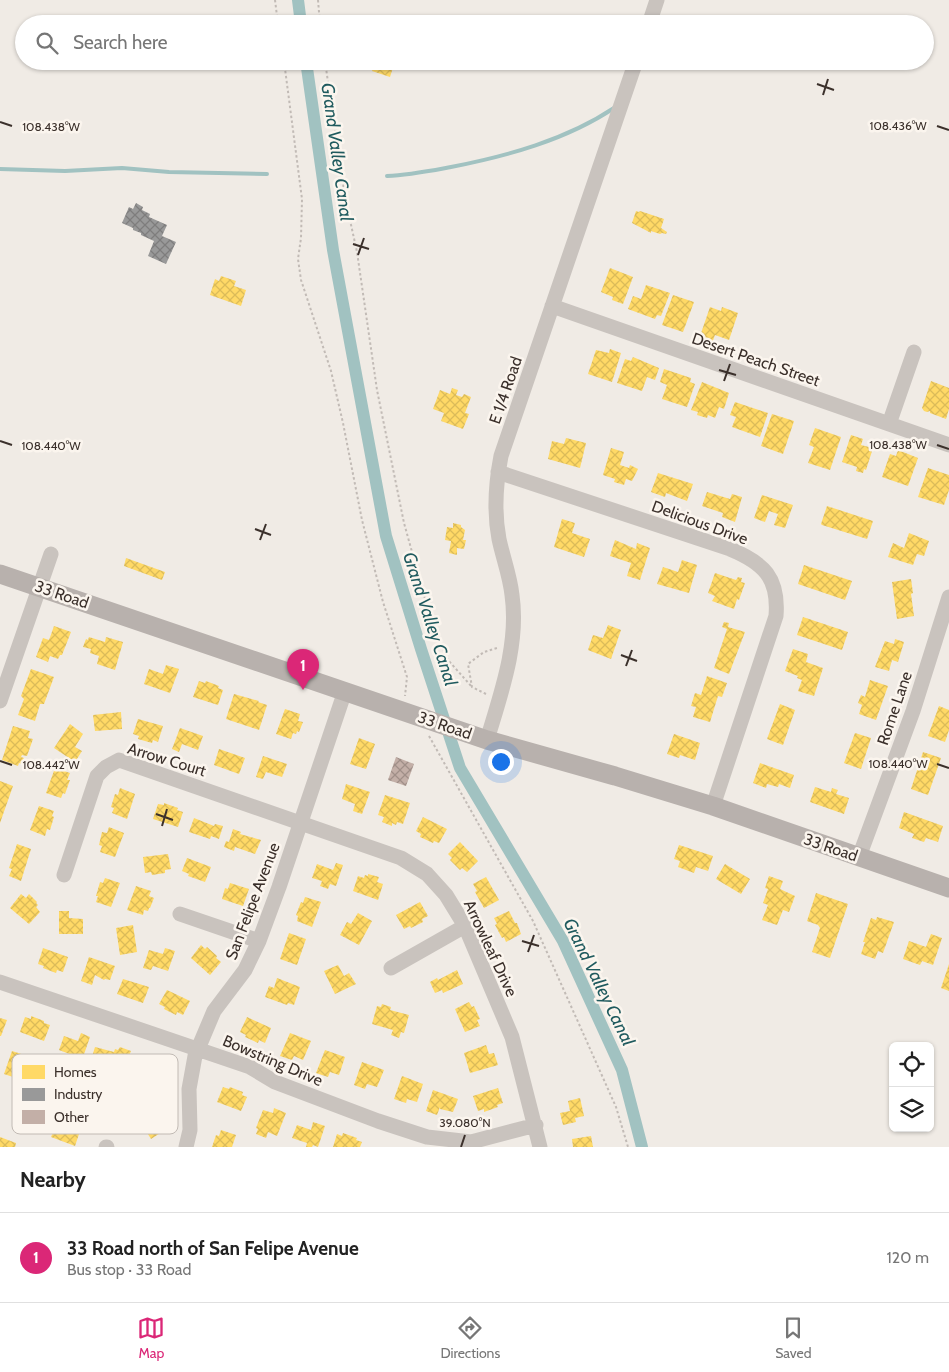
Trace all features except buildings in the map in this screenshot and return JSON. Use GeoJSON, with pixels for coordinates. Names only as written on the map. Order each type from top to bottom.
{"type":"FeatureCollection","features":[{"type":"Feature","properties":{"kind":"main road","name":"33 Road"},"geometry":{"type":"LineString","coordinates":[[0,574],[487,740],[713,806],[949,888]]}},
{"type":"Feature","properties":{"kind":"street"},"geometry":{"type":"LineString","coordinates":[[652,15],[657,0]]}},
{"type":"Feature","properties":{"kind":"street","name":"E 1/4 Road"},"geometry":{"type":"LineString","coordinates":[[487,740],[505,679],[514,630],[512,594],[499,538],[497,508],[498,472],[501,456],[633,70]]}},
{"type":"Feature","properties":{"kind":"street","name":"Desert Peach Street"},"geometry":{"type":"LineString","coordinates":[[552,306],[949,445]]}},
{"type":"Feature","properties":{"kind":"street"},"geometry":{"type":"LineString","coordinates":[[889,424],[914,352]]}},
{"type":"Feature","properties":{"kind":"street","name":"Delicious Drive"},"geometry":{"type":"LineString","coordinates":[[498,472],[730,549],[756,562],[767,573],[773,583],[776,594],[776,616],[713,806]]}},
{"type":"Feature","properties":{"kind":"street"},"geometry":{"type":"LineString","coordinates":[[0,700],[52,554]]}},
{"type":"Feature","properties":{"kind":"street","name":"Rome Lane"},"geometry":{"type":"LineString","coordinates":[[858,857],[912,711],[949,597]]}},
{"type":"Feature","properties":{"kind":"street","name":"San Felipe Avenue"},"geometry":{"type":"LineString","coordinates":[[186,1147],[190,1130],[189,1089],[195,1056],[214,1011],[245,970],[259,941],[345,691]]}},
{"type":"Feature","properties":{"kind":"street","name":"Arrow Court"},"geometry":{"type":"LineString","coordinates":[[64,875],[97,776],[106,767],[119,760],[301,823]]}},
{"type":"Feature","properties":{"kind":"street","name":"Arrowleaf Drive"},"geometry":{"type":"LineString","coordinates":[[301,823],[402,858],[427,874],[446,894],[465,926],[512,1037],[536,1124],[540,1147]]}},
{"type":"Feature","properties":{"kind":"street"},"geometry":{"type":"LineString","coordinates":[[180,914],[259,941]]}},
{"type":"Feature","properties":{"kind":"street"},"geometry":{"type":"LineString","coordinates":[[391,968],[465,926]]}},
{"type":"Feature","properties":{"kind":"street","name":"Bowstring Drive"},"geometry":{"type":"LineString","coordinates":[[0,982],[198,1048],[250,1067],[275,1082],[378,1121],[427,1137],[471,1142],[536,1124]]}},
{"type":"Feature","properties":{"kind":"path"},"geometry":{"type":"LineString","coordinates":[[276,0],[277,15]]}},
{"type":"Feature","properties":{"kind":"path"},"geometry":{"type":"LineString","coordinates":[[318,0],[319,15]]}},
{"type":"Feature","properties":{"kind":"path"},"geometry":{"type":"LineString","coordinates":[[285,70],[302,198],[301,238],[298,259],[301,280],[331,371],[362,520],[383,602],[407,677],[405,695],[413,714],[432,740],[533,921],[616,1107],[628,1147]]}},
{"type":"Feature","properties":{"kind":"path"},"geometry":{"type":"LineString","coordinates":[[326,70],[346,202],[357,252],[377,390],[404,523],[430,617],[448,660],[472,687],[498,701]]}},
{"type":"Feature","properties":{"kind":"path"},"geometry":{"type":"LineString","coordinates":[[472,687],[468,664],[484,652],[511,644]]}},
{"type":"Feature","properties":{"kind":"waterway","name":"Grand Valley Canal"},"geometry":{"type":"LineString","coordinates":[[298,0],[300,15]]}},
{"type":"Feature","properties":{"kind":"waterway","name":"Grand Valley Canal"},"geometry":{"type":"LineString","coordinates":[[307,70],[333,250],[386,536],[421,649],[460,768],[563,941],[622,1070],[642,1147]]}},
{"type":"Feature","properties":{"kind":"waterway"},"geometry":{"type":"LineString","coordinates":[[387,176],[451,167],[515,152],[556,138],[596,119],[614,108]]}},
{"type":"Feature","properties":{"kind":"waterway"},"geometry":{"type":"LineString","coordinates":[[0,169],[65,171],[122,168],[169,172],[267,174]]}},
{"type":"Feature","properties":{"kind":"place","name":"33 Road north of San Felipe Avenue"},"geometry":{"type":"Point","coordinates":[303,690]}}]}
